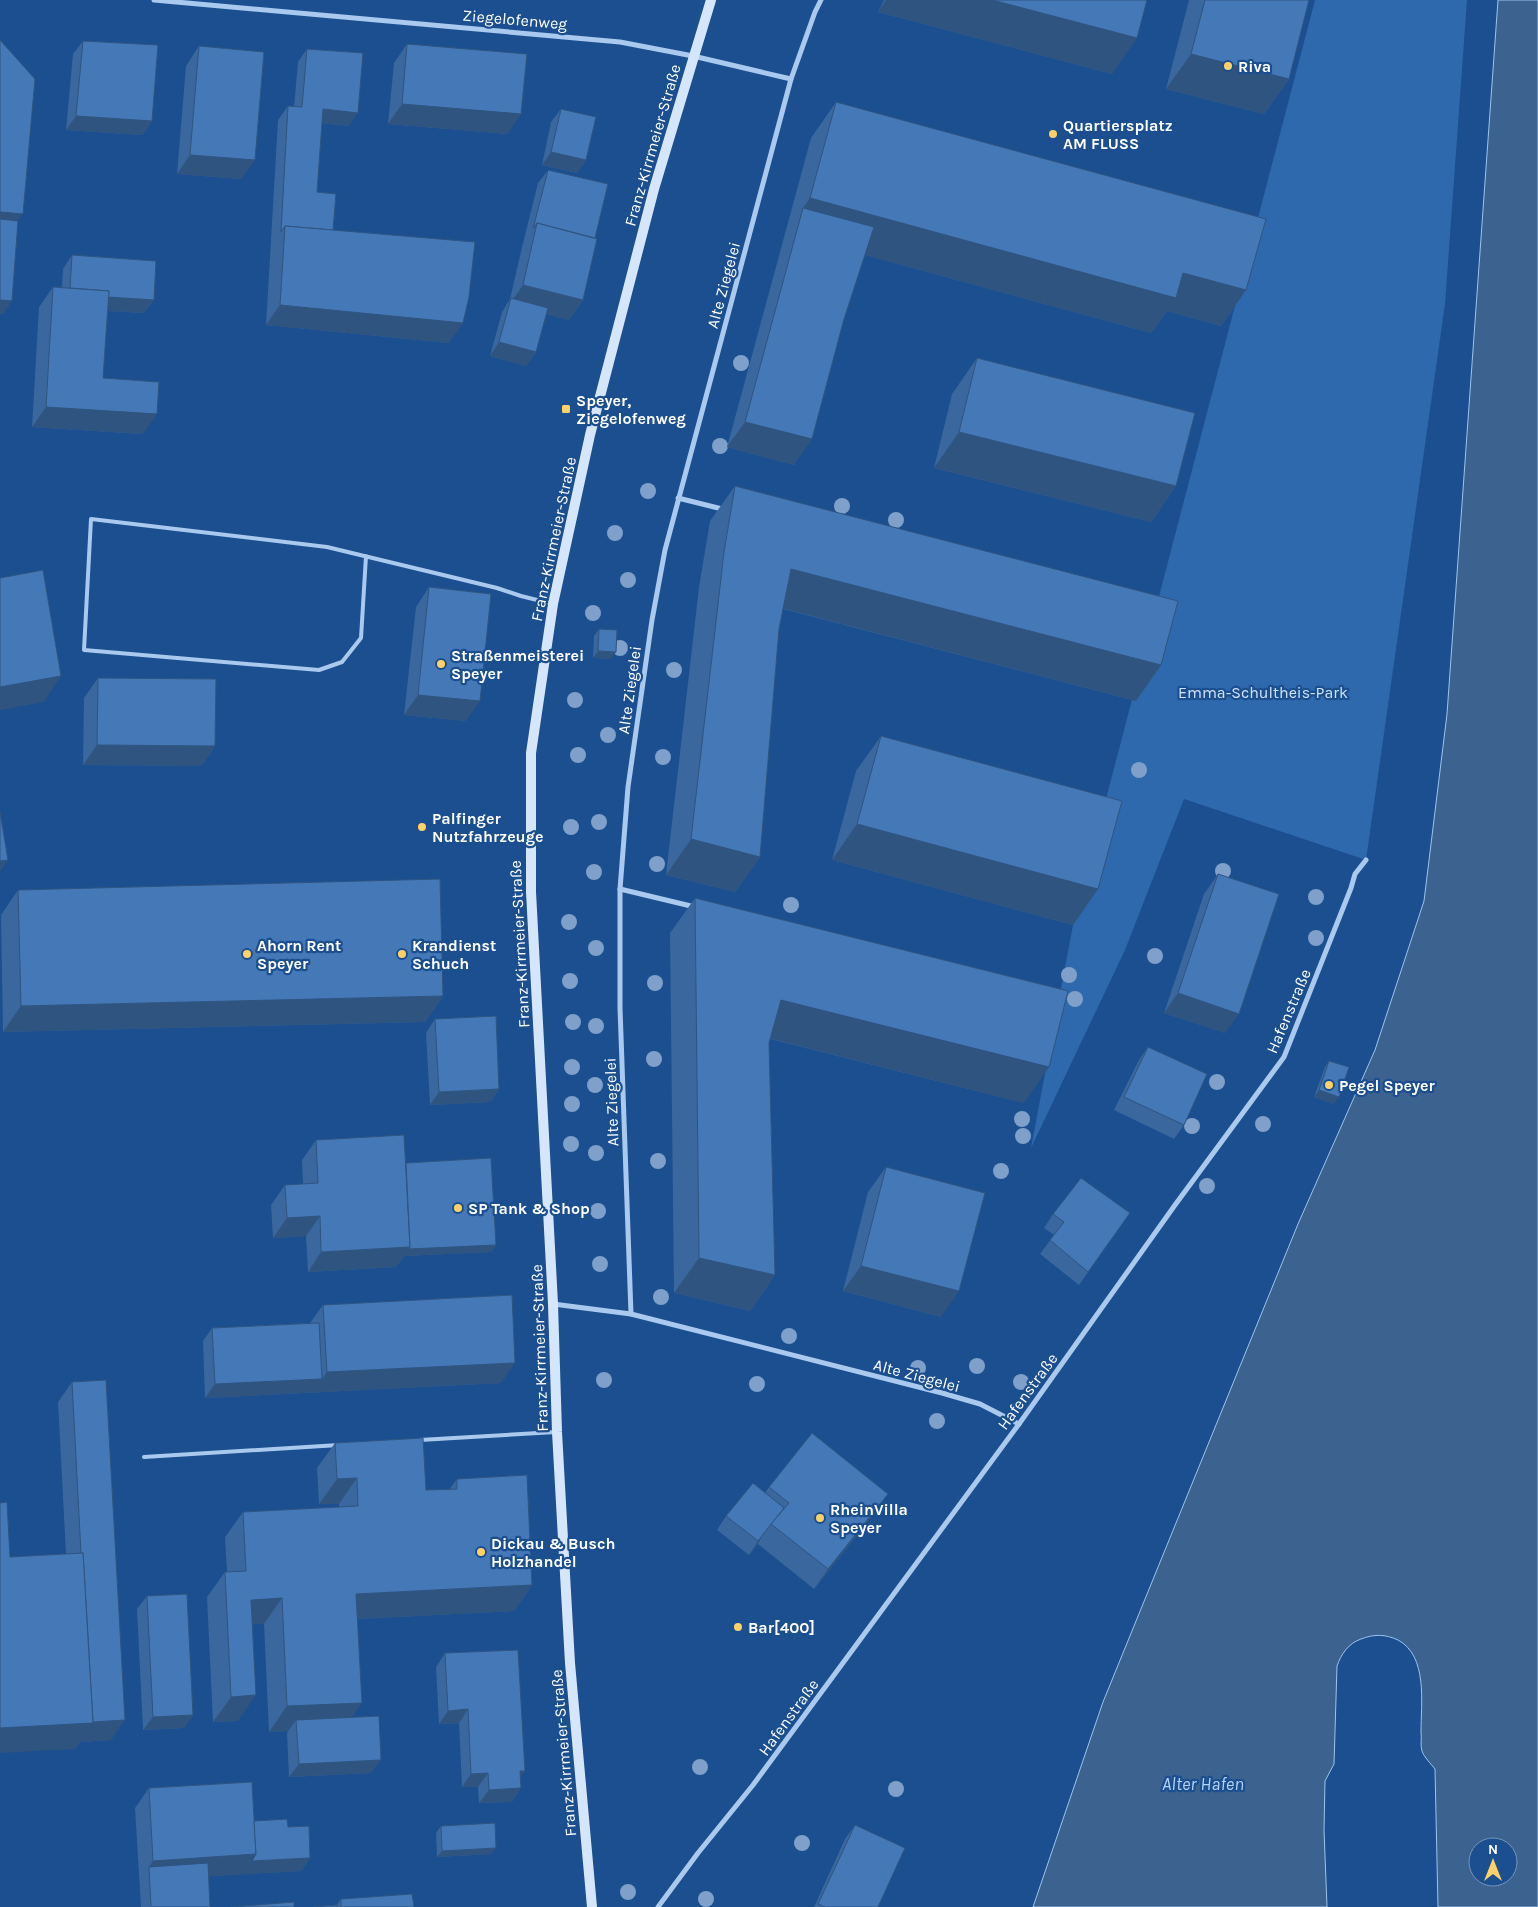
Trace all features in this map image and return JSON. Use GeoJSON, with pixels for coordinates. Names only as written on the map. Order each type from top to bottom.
{"type":"FeatureCollection","features":[{"type":"Feature","properties":{"kind":"street","name":"Ziegelofenweg"},"geometry":{"type":"LineString","coordinates":[[154,0],[610,41],[693,56]]}},
{"type":"Feature","properties":{"kind":"street","name":"Franz-Kirrmeier-Straße"},"geometry":{"type":"LineString","coordinates":[[592,1907],[570,1663],[557,1432],[553,1304],[530,845],[531,753],[553,604],[590,435],[654,189],[711,0]]}},
{"type":"Feature","properties":{"kind":"street","name":"Alte Ziegelei"},"geometry":{"type":"LineString","coordinates":[[631,1314],[620,1008],[620,889],[628,787],[652,620],[664,550],[791,79],[820,0]]}},
{"type":"Feature","properties":{"kind":"street"},"geometry":{"type":"LineString","coordinates":[[693,56],[791,79]]}},
{"type":"Feature","properties":{"kind":"street"},"geometry":{"type":"LineString","coordinates":[[678,498],[735,512]]}},
{"type":"Feature","properties":{"kind":"street","name":"Hafenstraße"},"geometry":{"type":"LineString","coordinates":[[658,1907],[698,1852],[753,1786],[1019,1424],[1175,1205],[1284,1057],[1355,874],[1366,860]]}},
{"type":"Feature","properties":{"kind":"street"},"geometry":{"type":"LineString","coordinates":[[620,889],[698,908]]}},
{"type":"Feature","properties":{"kind":"street","name":"Alte Ziegelei"},"geometry":{"type":"LineString","coordinates":[[553,1304],[631,1314],[942,1393],[980,1404],[1019,1424]]}},
{"type":"Feature","properties":{"kind":"lane"},"geometry":{"type":"LineString","coordinates":[[366,556],[361,638],[342,662],[318,670],[84,650],[91,519],[327,547],[366,556],[553,604]]}},
{"type":"Feature","properties":{"kind":"lane"},"geometry":{"type":"LineString","coordinates":[[418,1440],[557,1432]]}},
{"type":"Feature","properties":{"kind":"lane"},"geometry":{"type":"LineString","coordinates":[[144,1457],[340,1445]]}},
{"type":"Feature","properties":{"kind":"green space","name":"Emma-Schultheis-Park"},"geometry":{"type":"Polygon","coordinates":[[[1315,0],[1467,0],[1445,304],[1366,860],[1184,799],[1125,950],[1031,1148],[1073,925],[1315,0]]]}},
{"type":"Feature","properties":{"kind":"water","name":"Alter Hafen"},"geometry":{"type":"Polygon","coordinates":[[[1498,0],[1538,0],[1538,1907],[1438,1907],[1435,1769],[1424,1756],[1421,1749],[1421,1681],[1414,1657],[1408,1647],[1398,1640],[1380,1635],[1366,1637],[1353,1643],[1343,1653],[1337,1666],[1334,1764],[1325,1781],[1324,1830],[1327,1907],[1033,1907],[1103,1702],[1298,1224],[1375,1050],[1424,901],[1447,714],[1498,0]]]}},
{"type":"Feature","properties":{"kind":"building"},"geometry":{"type":"Polygon","coordinates":[[[992,0],[1147,0],[1137,38],[992,0]]]}},
{"type":"Feature","properties":{"kind":"building"},"geometry":{"type":"Polygon","coordinates":[[[1205,0],[1309,0],[1289,79],[1191,54],[1205,0]]]}},
{"type":"Feature","properties":{"kind":"building"},"geometry":{"type":"Polygon","coordinates":[[[0,40],[35,79],[23,214],[0,212],[0,40]]]}},
{"type":"Feature","properties":{"kind":"building"},"geometry":{"type":"Polygon","coordinates":[[[83,41],[158,45],[152,121],[76,116],[83,41]]]}},
{"type":"Feature","properties":{"kind":"building"},"geometry":{"type":"Polygon","coordinates":[[[407,44],[527,54],[521,114],[402,104],[407,44]]]}},
{"type":"Feature","properties":{"kind":"building"},"geometry":{"type":"Polygon","coordinates":[[[199,46],[264,52],[255,160],[190,155],[199,46]]]}},
{"type":"Feature","properties":{"kind":"building"},"geometry":{"type":"Polygon","coordinates":[[[307,49],[363,53],[358,113],[323,109],[317,192],[336,194],[333,230],[285,226],[281,232],[288,106],[302,107],[307,49]]]}},
{"type":"Feature","properties":{"kind":"building"},"geometry":{"type":"Polygon","coordinates":[[[836,102],[1266,219],[1246,290],[1183,273],[1176,298],[810,198],[836,102]]]}},
{"type":"Feature","properties":{"kind":"building"},"geometry":{"type":"Polygon","coordinates":[[[561,109],[596,117],[586,160],[551,152],[561,109]]]}},
{"type":"Feature","properties":{"kind":"building"},"geometry":{"type":"Polygon","coordinates":[[[548,170],[608,184],[595,238],[537,223],[533,229],[548,170]]]}},
{"type":"Feature","properties":{"kind":"building"},"geometry":{"type":"Polygon","coordinates":[[[803,208],[874,227],[844,319],[812,439],[745,422],[803,208]]]}},
{"type":"Feature","properties":{"kind":"building"},"geometry":{"type":"Polygon","coordinates":[[[0,219],[18,221],[12,301],[0,300],[0,219]]]}},
{"type":"Feature","properties":{"kind":"building"},"geometry":{"type":"Polygon","coordinates":[[[537,223],[597,239],[583,300],[523,285],[537,223]]]}},
{"type":"Feature","properties":{"kind":"building"},"geometry":{"type":"Polygon","coordinates":[[[285,226],[475,242],[469,297],[463,323],[280,305],[285,226]]]}},
{"type":"Feature","properties":{"kind":"building"},"geometry":{"type":"Polygon","coordinates":[[[72,255],[156,261],[154,300],[108,297],[109,291],[70,288],[72,255]]]}},
{"type":"Feature","properties":{"kind":"building"},"geometry":{"type":"Polygon","coordinates":[[[53,287],[109,291],[103,378],[159,382],[157,414],[46,407],[53,287]]]}},
{"type":"Feature","properties":{"kind":"building"},"geometry":{"type":"Polygon","coordinates":[[[511,298],[548,308],[536,352],[499,342],[511,298]]]}},
{"type":"Feature","properties":{"kind":"building"},"geometry":{"type":"Polygon","coordinates":[[[977,358],[1195,413],[1176,486],[959,432],[977,358]]]}},
{"type":"Feature","properties":{"kind":"building"},"geometry":{"type":"Polygon","coordinates":[[[735,486],[1178,601],[1161,665],[791,569],[779,629],[760,857],[691,839],[724,552],[735,486]]]}},
{"type":"Feature","properties":{"kind":"building"},"geometry":{"type":"Polygon","coordinates":[[[43,570],[61,676],[0,687],[0,578],[43,570]]]}},
{"type":"Feature","properties":{"kind":"building","name":"Straßenmeisterei Speyer"},"geometry":{"type":"Polygon","coordinates":[[[429,587],[491,594],[480,701],[418,695],[429,587]]]}},
{"type":"Feature","properties":{"kind":"building"},"geometry":{"type":"Polygon","coordinates":[[[599,629],[617,630],[616,652],[598,651],[599,629]]]}},
{"type":"Feature","properties":{"kind":"building"},"geometry":{"type":"Polygon","coordinates":[[[98,678],[216,679],[215,746],[97,745],[98,678]]]}},
{"type":"Feature","properties":{"kind":"building"},"geometry":{"type":"Polygon","coordinates":[[[881,736],[1122,801],[1098,889],[857,824],[881,736]]]}},
{"type":"Feature","properties":{"kind":"building"},"geometry":{"type":"Polygon","coordinates":[[[0,812],[8,860],[0,861],[0,812]]]}},
{"type":"Feature","properties":{"kind":"building"},"geometry":{"type":"Polygon","coordinates":[[[1218,874],[1279,894],[1239,1014],[1178,993],[1218,874]]]}},
{"type":"Feature","properties":{"kind":"building"},"geometry":{"type":"Polygon","coordinates":[[[440,879],[443,996],[21,1006],[18,890],[440,879]]]}},
{"type":"Feature","properties":{"kind":"building"},"geometry":{"type":"Polygon","coordinates":[[[695,898],[1068,991],[1049,1067],[781,1000],[769,1043],[775,1275],[699,1258],[695,898]]]}},
{"type":"Feature","properties":{"kind":"building"},"geometry":{"type":"Polygon","coordinates":[[[496,1016],[499,1089],[439,1092],[435,1019],[496,1016]]]}},
{"type":"Feature","properties":{"kind":"building"},"geometry":{"type":"Polygon","coordinates":[[[1148,1047],[1207,1074],[1184,1125],[1124,1097],[1148,1047]]]}},
{"type":"Feature","properties":{"kind":"building","name":"Pegel Speyer"},"geometry":{"type":"Polygon","coordinates":[[[1329,1061],[1349,1067],[1339,1097],[1319,1090],[1329,1061]]]}},
{"type":"Feature","properties":{"kind":"building"},"geometry":{"type":"Polygon","coordinates":[[[404,1135],[410,1247],[321,1252],[320,1216],[287,1218],[285,1185],[318,1183],[316,1140],[404,1135]]]}},
{"type":"Feature","properties":{"kind":"building"},"geometry":{"type":"Polygon","coordinates":[[[491,1158],[496,1245],[409,1249],[406,1163],[491,1158]]]}},
{"type":"Feature","properties":{"kind":"building"},"geometry":{"type":"Polygon","coordinates":[[[886,1167],[985,1193],[959,1291],[861,1266],[886,1167]]]}},
{"type":"Feature","properties":{"kind":"building"},"geometry":{"type":"Polygon","coordinates":[[[1081,1178],[1130,1213],[1088,1272],[1050,1240],[1064,1222],[1053,1214],[1081,1178]]]}},
{"type":"Feature","properties":{"kind":"building"},"geometry":{"type":"Polygon","coordinates":[[[512,1295],[515,1363],[327,1372],[323,1305],[512,1295]]]}},
{"type":"Feature","properties":{"kind":"building"},"geometry":{"type":"Polygon","coordinates":[[[319,1323],[322,1379],[215,1384],[212,1328],[319,1323]]]}},
{"type":"Feature","properties":{"kind":"building"},"geometry":{"type":"Polygon","coordinates":[[[106,1380],[125,1720],[93,1722],[83,1553],[81,1553],[72,1382],[106,1380]]]}},
{"type":"Feature","properties":{"kind":"building","name":"RheinVilla Speyer"},"geometry":{"type":"Polygon","coordinates":[[[812,1433],[888,1494],[828,1569],[771,1524],[789,1503],[769,1487],[812,1433]]]}},
{"type":"Feature","properties":{"kind":"building"},"geometry":{"type":"Polygon","coordinates":[[[423,1438],[426,1490],[457,1489],[457,1479],[527,1475],[532,1585],[356,1594],[362,1703],[287,1706],[282,1598],[251,1600],[256,1695],[231,1697],[225,1572],[246,1571],[243,1512],[358,1506],[357,1478],[337,1479],[335,1443],[423,1438]]]}},
{"type":"Feature","properties":{"kind":"building"},"geometry":{"type":"Polygon","coordinates":[[[753,1483],[784,1508],[758,1541],[726,1516],[753,1483]]]}},
{"type":"Feature","properties":{"kind":"building"},"geometry":{"type":"Polygon","coordinates":[[[7,1502],[10,1557],[83,1553],[93,1723],[0,1728],[0,1503],[7,1502]]]}},
{"type":"Feature","properties":{"kind":"building"},"geometry":{"type":"Polygon","coordinates":[[[187,1594],[193,1715],[153,1717],[147,1596],[187,1594]]]}},
{"type":"Feature","properties":{"kind":"building"},"geometry":{"type":"Polygon","coordinates":[[[518,1650],[525,1771],[520,1771],[521,1788],[489,1790],[488,1773],[471,1774],[468,1709],[448,1711],[445,1653],[518,1650]]]}},
{"type":"Feature","properties":{"kind":"building"},"geometry":{"type":"Polygon","coordinates":[[[379,1716],[381,1760],[299,1764],[296,1720],[379,1716]]]}},
{"type":"Feature","properties":{"kind":"building"},"geometry":{"type":"Polygon","coordinates":[[[252,1782],[256,1854],[153,1861],[149,1788],[252,1782]]]}},
{"type":"Feature","properties":{"kind":"building"},"geometry":{"type":"Polygon","coordinates":[[[287,1819],[288,1827],[309,1826],[310,1858],[252,1861],[256,1854],[254,1821],[287,1819]]]}},
{"type":"Feature","properties":{"kind":"building"},"geometry":{"type":"Polygon","coordinates":[[[495,1823],[496,1848],[442,1851],[441,1826],[495,1823]]]}},
{"type":"Feature","properties":{"kind":"building"},"geometry":{"type":"Polygon","coordinates":[[[855,1825],[905,1848],[878,1907],[825,1907],[818,1904],[855,1825]]]}},
{"type":"Feature","properties":{"kind":"building"},"geometry":{"type":"Polygon","coordinates":[[[208,1863],[210,1907],[151,1907],[149,1867],[208,1863]]]}},
{"type":"Feature","properties":{"kind":"building"},"geometry":{"type":"Polygon","coordinates":[[[412,1894],[414,1907],[341,1907],[341,1899],[412,1894]]]}},
{"type":"Feature","properties":{"kind":"building"},"geometry":{"type":"Polygon","coordinates":[[[294,1902],[294,1907],[231,1907],[294,1902]]]}},
{"type":"Feature","properties":{"kind":"building"},"geometry":{"type":"Polygon","coordinates":[[[337,1905],[337,1907],[313,1907],[337,1905]]]}},
{"type":"Feature","properties":{"kind":"place","name":"Riva"},"geometry":{"type":"Point","coordinates":[1228,66]}},
{"type":"Feature","properties":{"kind":"place","name":"Quartiersplatz AM FLUSS"},"geometry":{"type":"Point","coordinates":[1053,134]}},
{"type":"Feature","properties":{"kind":"place","name":"Speyer, Ziegelofenweg"},"geometry":{"type":"Point","coordinates":[566,409]}},
{"type":"Feature","properties":{"kind":"place","name":"Straßenmeisterei Speyer"},"geometry":{"type":"Point","coordinates":[441,664]}},
{"type":"Feature","properties":{"kind":"place","name":"Palfinger Nutzfahrzeuge"},"geometry":{"type":"Point","coordinates":[422,827]}},
{"type":"Feature","properties":{"kind":"place","name":"Ahorn Rent Speyer"},"geometry":{"type":"Point","coordinates":[247,954]}},
{"type":"Feature","properties":{"kind":"place","name":"Krandienst Schuch"},"geometry":{"type":"Point","coordinates":[402,954]}},
{"type":"Feature","properties":{"kind":"place","name":"Pegel Speyer"},"geometry":{"type":"Point","coordinates":[1329,1085]}},
{"type":"Feature","properties":{"kind":"place","name":"SP Tank & Shop"},"geometry":{"type":"Point","coordinates":[458,1208]}},
{"type":"Feature","properties":{"kind":"place","name":"RheinVilla Speyer"},"geometry":{"type":"Point","coordinates":[820,1518]}},
{"type":"Feature","properties":{"kind":"place","name":"Dickau & Busch Holzhandel"},"geometry":{"type":"Point","coordinates":[481,1552]}},
{"type":"Feature","properties":{"kind":"place","name":"Bar[400]"},"geometry":{"type":"Point","coordinates":[738,1627]}}]}
